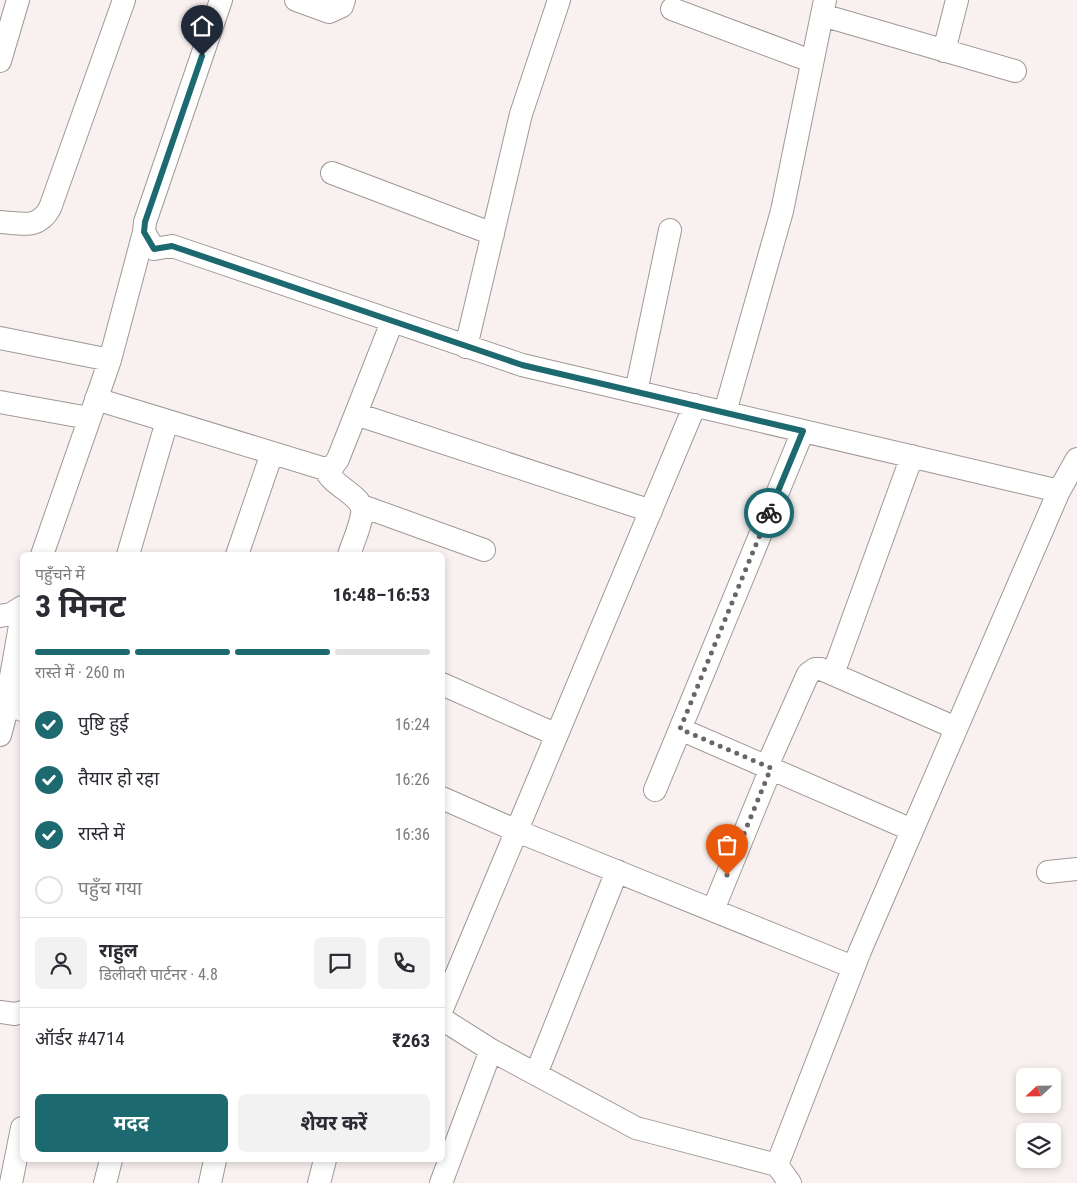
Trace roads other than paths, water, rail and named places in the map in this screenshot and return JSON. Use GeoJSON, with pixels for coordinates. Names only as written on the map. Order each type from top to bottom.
{"type":"FeatureCollection","features":[{"type":"Feature","properties":{"kind":"street"},"geometry":{"type":"LineString","coordinates":[[0,61],[18,0]]}},
{"type":"Feature","properties":{"kind":"street"},"geometry":{"type":"LineString","coordinates":[[0,222],[33,224],[40,222],[46,217],[124,0]]}},
{"type":"Feature","properties":{"kind":"street"},"geometry":{"type":"LineString","coordinates":[[43,552],[110,360],[145,222],[221,0]]}},
{"type":"Feature","properties":{"kind":"street"},"geometry":{"type":"LineString","coordinates":[[296,0],[329,12],[335,11],[342,6],[344,0]]}},
{"type":"Feature","properties":{"kind":"street"},"geometry":{"type":"LineString","coordinates":[[466,347],[521,114],[559,0]]}},
{"type":"Feature","properties":{"kind":"street"},"geometry":{"type":"LineString","coordinates":[[944,51],[957,0]]}},
{"type":"Feature","properties":{"kind":"street"},"geometry":{"type":"LineString","coordinates":[[725,412],[782,211],[823,8],[944,51],[1015,71]]}},
{"type":"Feature","properties":{"kind":"street"},"geometry":{"type":"LineString","coordinates":[[672,9],[811,61]]}},
{"type":"Feature","properties":{"kind":"street"},"geometry":{"type":"LineString","coordinates":[[332,173],[493,234]]}},
{"type":"Feature","properties":{"kind":"street"},"geometry":{"type":"LineString","coordinates":[[636,392],[670,230]]}},
{"type":"Feature","properties":{"kind":"street"},"geometry":{"type":"LineString","coordinates":[[144,232],[154,249],[172,246],[522,365],[1059,491]]}},
{"type":"Feature","properties":{"kind":"street"},"geometry":{"type":"LineString","coordinates":[[0,402],[93,409],[167,421],[325,469],[333,466],[338,459],[392,322]]}},
{"type":"Feature","properties":{"kind":"street"},"geometry":{"type":"LineString","coordinates":[[0,338],[110,360]]}},
{"type":"Feature","properties":{"kind":"street"},"geometry":{"type":"LineString","coordinates":[[445,1002],[694,406]]}},
{"type":"Feature","properties":{"kind":"street"},"geometry":{"type":"LineString","coordinates":[[356,414],[650,511]]}},
{"type":"Feature","properties":{"kind":"street"},"geometry":{"type":"LineString","coordinates":[[129,552],[167,421]]}},
{"type":"Feature","properties":{"kind":"street"},"geometry":{"type":"LineString","coordinates":[[655,790],[803,431]]}},
{"type":"Feature","properties":{"kind":"street"},"geometry":{"type":"LineString","coordinates":[[238,552],[272,453]]}},
{"type":"Feature","properties":{"kind":"street"},"geometry":{"type":"LineString","coordinates":[[833,674],[912,456]]}},
{"type":"Feature","properties":{"kind":"street"},"geometry":{"type":"LineString","coordinates":[[777,1165],[853,967],[1059,491],[1077,459]]}},
{"type":"Feature","properties":{"kind":"street"},"geometry":{"type":"LineString","coordinates":[[325,469],[331,480],[359,500],[362,506],[362,513],[350,552]]}},
{"type":"Feature","properties":{"kind":"street"},"geometry":{"type":"LineString","coordinates":[[362,506],[484,550]]}},
{"type":"Feature","properties":{"kind":"street"},"geometry":{"type":"LineString","coordinates":[[0,616],[11,614],[20,608]]}},
{"type":"Feature","properties":{"kind":"street"},"geometry":{"type":"LineString","coordinates":[[0,735],[16,704],[9,688],[20,632]]}},
{"type":"Feature","properties":{"kind":"street"},"geometry":{"type":"LineString","coordinates":[[713,910],[808,674],[815,668],[833,674],[956,728]]}},
{"type":"Feature","properties":{"kind":"street"},"geometry":{"type":"LineString","coordinates":[[445,685],[557,735]]}},
{"type":"Feature","properties":{"kind":"street"},"geometry":{"type":"LineString","coordinates":[[680,729],[912,830]]}},
{"type":"Feature","properties":{"kind":"street"},"geometry":{"type":"LineString","coordinates":[[445,799],[517,831],[853,967]]}},
{"type":"Feature","properties":{"kind":"street"},"geometry":{"type":"LineString","coordinates":[[1048,872],[1077,869]]}},
{"type":"Feature","properties":{"kind":"street"},"geometry":{"type":"LineString","coordinates":[[536,1074],[618,871]]}},
{"type":"Feature","properties":{"kind":"street"},"geometry":{"type":"LineString","coordinates":[[0,1012],[15,1014],[20,1013]]}},
{"type":"Feature","properties":{"kind":"street"},"geometry":{"type":"LineString","coordinates":[[445,1021],[491,1050],[636,1128],[777,1165],[790,1183]]}},
{"type":"Feature","properties":{"kind":"street"},"geometry":{"type":"LineString","coordinates":[[441,1183],[491,1050]]}},
{"type":"Feature","properties":{"kind":"street"},"geometry":{"type":"LineString","coordinates":[[11,1183],[20,1138]]}},
{"type":"Feature","properties":{"kind":"street"},"geometry":{"type":"LineString","coordinates":[[105,1183],[110,1162]]}},
{"type":"Feature","properties":{"kind":"street"},"geometry":{"type":"LineString","coordinates":[[210,1183],[215,1162]]}},
{"type":"Feature","properties":{"kind":"street"},"geometry":{"type":"LineString","coordinates":[[319,1183],[324,1162]]}}]}
